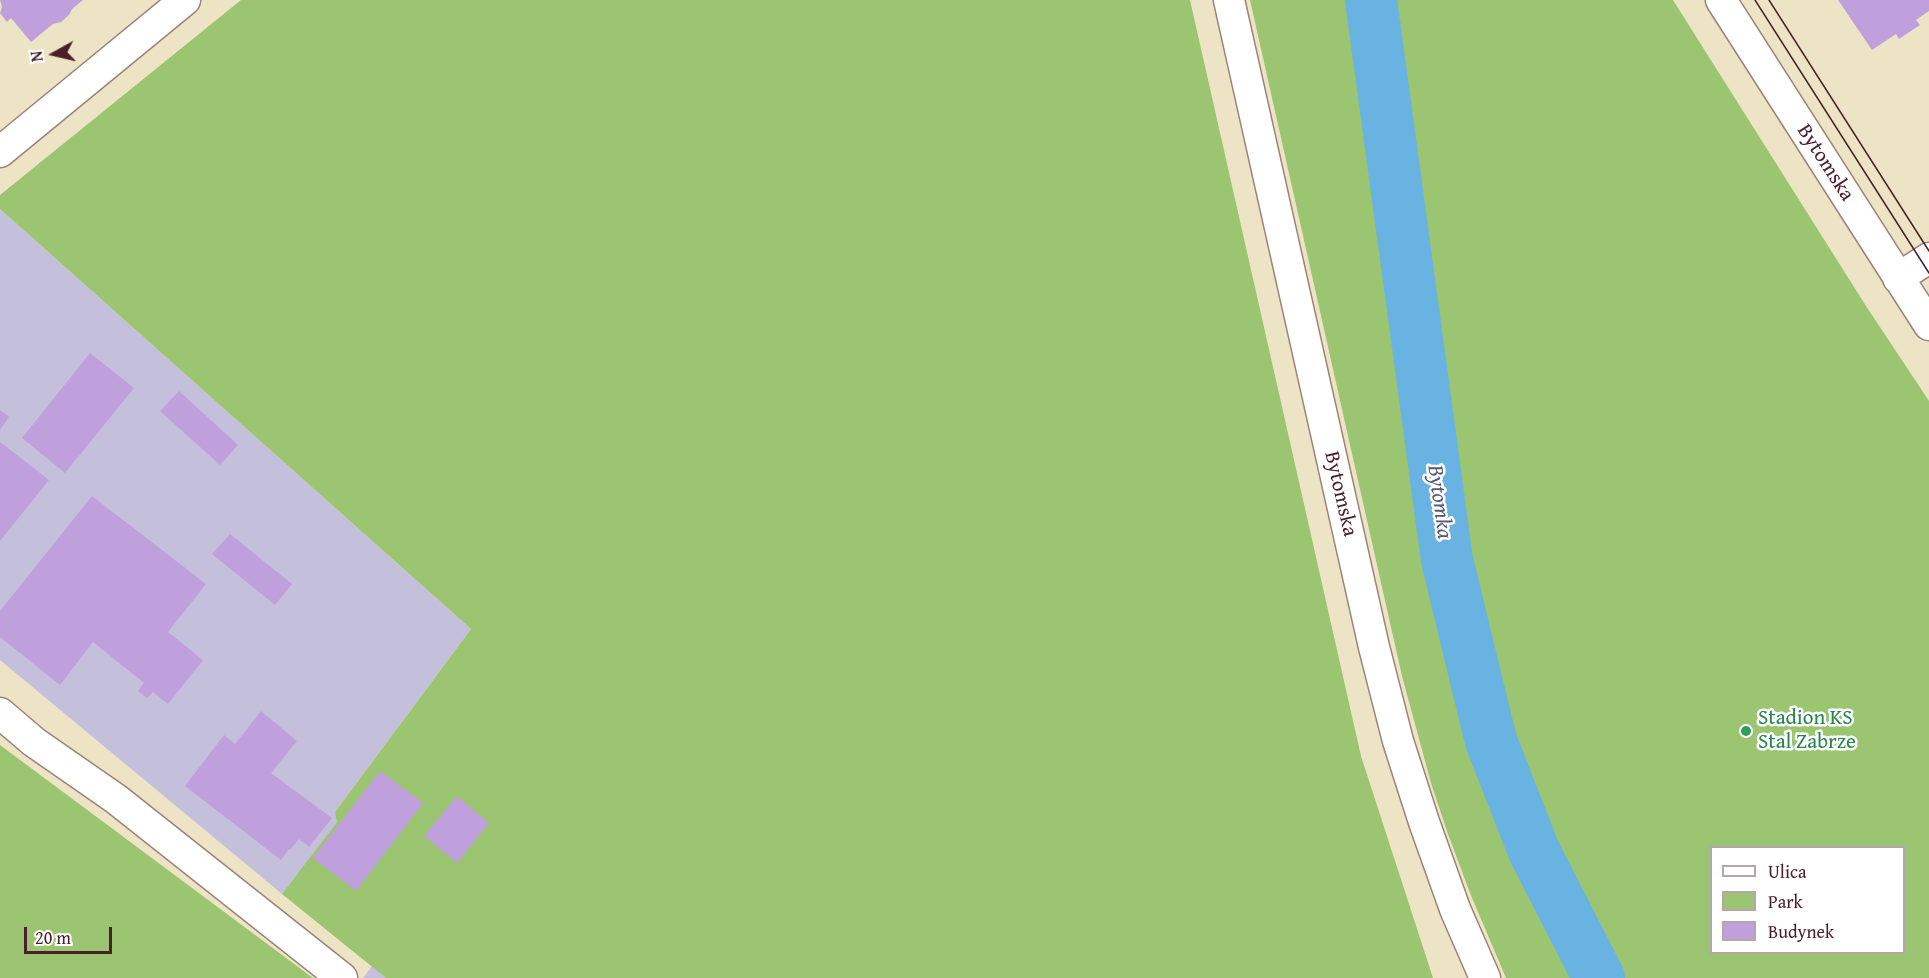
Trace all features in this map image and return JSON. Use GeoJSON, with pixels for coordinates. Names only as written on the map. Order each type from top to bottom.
{"type":"FeatureCollection","features":[{"type":"Feature","properties":{"kind":"street"},"geometry":{"type":"LineString","coordinates":[[0,152],[185,0]]}},
{"type":"Feature","properties":{"kind":"street","name":"Bytomska"},"geometry":{"type":"LineString","coordinates":[[1229,0],[1374,647],[1398,741],[1451,898],[1485,978]]}},
{"type":"Feature","properties":{"kind":"street","name":"Bytomska"},"geometry":{"type":"LineString","coordinates":[[1721,0],[1929,325]]}},
{"type":"Feature","properties":{"kind":"street"},"geometry":{"type":"LineString","coordinates":[[1898,278],[1929,258]]}},
{"type":"Feature","properties":{"kind":"street"},"geometry":{"type":"LineString","coordinates":[[0,712],[34,742],[116,799],[342,978]]}},
{"type":"Feature","properties":{"kind":"shaded area"},"geometry":{"type":"Polygon","coordinates":[[[0,209],[471,629],[335,812],[338,822],[282,894],[0,660],[0,209]]]}},
{"type":"Feature","properties":{"kind":"shaded area"},"geometry":{"type":"Polygon","coordinates":[[[372,966],[386,978],[363,978],[372,966]]]}},
{"type":"Feature","properties":{"kind":"green space"},"geometry":{"type":"Polygon","coordinates":[[[241,0],[1190,0],[1361,756],[1433,978],[386,978],[282,894],[337,822],[335,812],[471,629],[0,209],[0,195],[241,0]]]}},
{"type":"Feature","properties":{"kind":"green space"},"geometry":{"type":"Polygon","coordinates":[[[1250,0],[1357,0],[1414,471],[1452,672],[1525,862],[1586,978],[1506,978],[1448,834],[1431,783],[1402,676],[1250,0]]]}},
{"type":"Feature","properties":{"kind":"green space"},"geometry":{"type":"Polygon","coordinates":[[[1388,0],[1673,0],[1866,306],[1929,401],[1929,978],[1620,978],[1511,752],[1465,574],[1429,329],[1388,0]]]}},
{"type":"Feature","properties":{"kind":"green space"},"geometry":{"type":"Polygon","coordinates":[[[0,745],[313,978],[0,978],[0,745]]]}},
{"type":"Feature","properties":{"kind":"building"},"geometry":{"type":"Polygon","coordinates":[[[0,0],[83,0],[61,22],[53,24],[31,42],[11,18],[7,22],[0,13],[2,7],[0,0]]]}},
{"type":"Feature","properties":{"kind":"building"},"geometry":{"type":"Polygon","coordinates":[[[1838,0],[1929,0],[1929,11],[1916,20],[1920,25],[1899,39],[1896,34],[1872,50],[1838,0]]]}},
{"type":"Feature","properties":{"kind":"building"},"geometry":{"type":"Polygon","coordinates":[[[90,353],[134,388],[65,473],[22,438],[90,353]]]}},
{"type":"Feature","properties":{"kind":"building"},"geometry":{"type":"Polygon","coordinates":[[[179,391],[238,445],[220,465],[160,411],[179,391]]]}},
{"type":"Feature","properties":{"kind":"building"},"geometry":{"type":"Polygon","coordinates":[[[0,410],[9,417],[0,430],[0,410]]]}},
{"type":"Feature","properties":{"kind":"building"},"geometry":{"type":"Polygon","coordinates":[[[0,442],[49,480],[0,541],[0,442]]]}},
{"type":"Feature","properties":{"kind":"building"},"geometry":{"type":"Polygon","coordinates":[[[92,496],[206,584],[168,632],[203,660],[168,704],[153,692],[147,698],[138,691],[144,683],[93,642],[60,685],[0,637],[0,611],[92,496]]]}},
{"type":"Feature","properties":{"kind":"building"},"geometry":{"type":"Polygon","coordinates":[[[230,534],[292,584],[275,605],[212,554],[230,534]]]}},
{"type":"Feature","properties":{"kind":"building"},"geometry":{"type":"Polygon","coordinates":[[[261,711],[297,741],[271,773],[332,818],[309,847],[299,839],[281,860],[185,786],[224,735],[235,744],[261,711]]]}},
{"type":"Feature","properties":{"kind":"building"},"geometry":{"type":"Polygon","coordinates":[[[380,771],[423,803],[356,891],[313,858],[380,771]]]}},
{"type":"Feature","properties":{"kind":"building"},"geometry":{"type":"Polygon","coordinates":[[[457,796],[489,823],[457,863],[424,836],[457,796]]]}},
{"type":"Feature","properties":{"kind":"waterway","name":"Bytomka"},"geometry":{"type":"LineString","coordinates":[[1371,0],[1447,560],[1491,741],[1534,851],[1599,978]]}},
{"type":"Feature","properties":{"kind":"tram line"},"geometry":{"type":"LineString","coordinates":[[1755,0],[1929,273]]}},
{"type":"Feature","properties":{"kind":"tram line"},"geometry":{"type":"LineString","coordinates":[[1769,0],[1929,251]]}},
{"type":"Feature","properties":{"kind":"place","name":"Stadion KS Stal Zabrze"},"geometry":{"type":"Point","coordinates":[1746,731]}}]}
